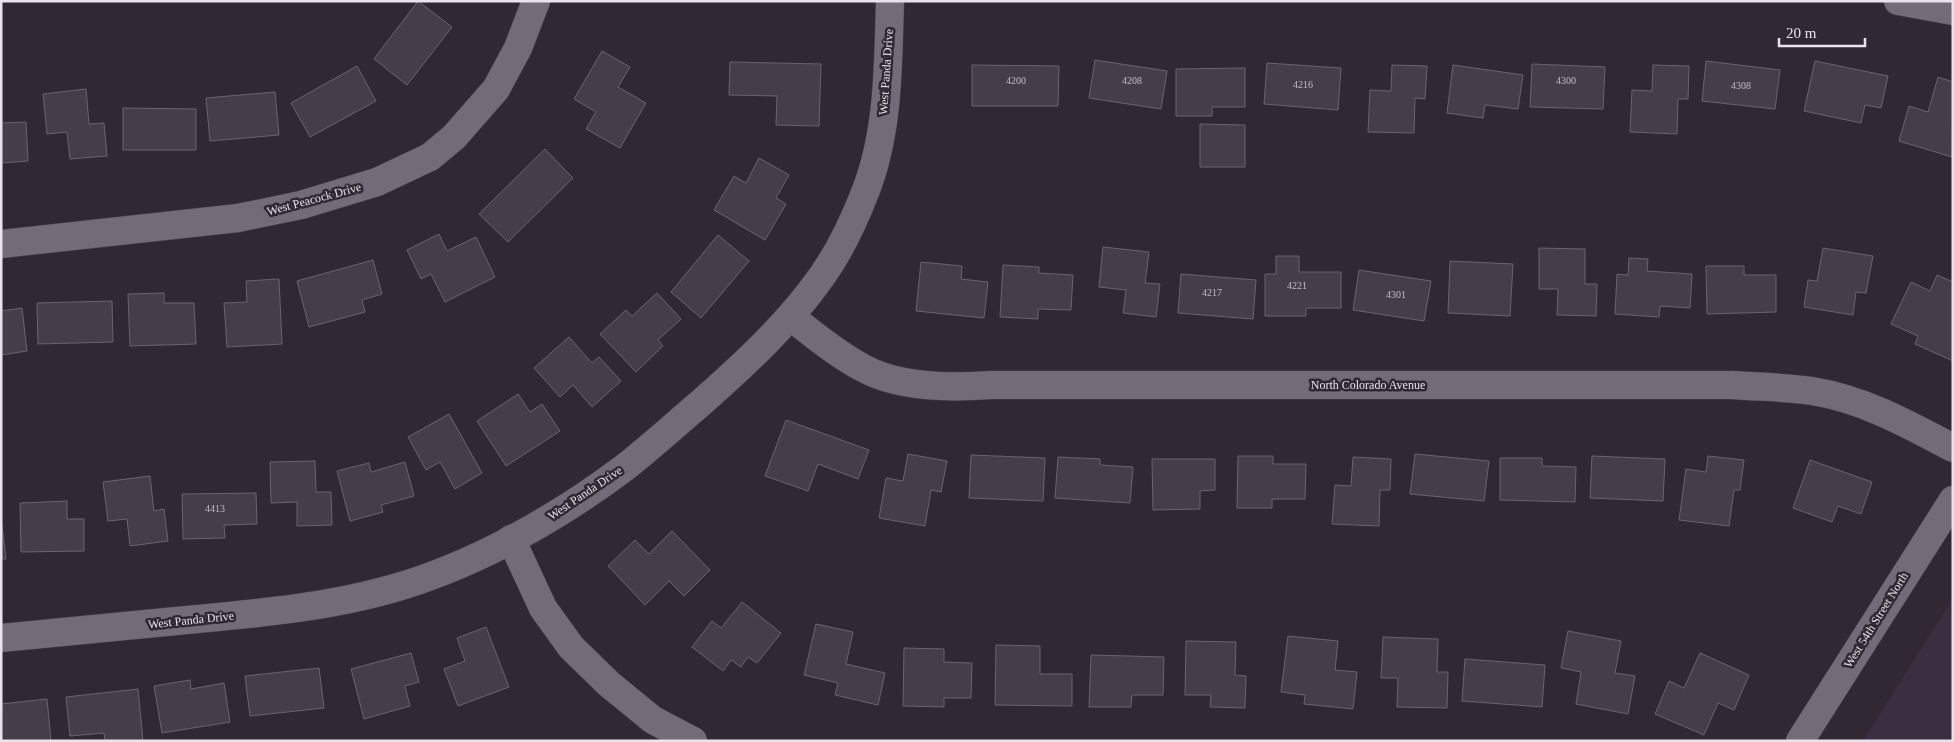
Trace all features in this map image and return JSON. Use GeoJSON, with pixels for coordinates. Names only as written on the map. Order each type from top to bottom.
{"type":"FeatureCollection","features":[{"type":"Feature","properties":{"kind":"street","name":"West Peacock Drive"},"geometry":{"type":"LineString","coordinates":[[1,244],[238,218],[301,205],[377,182],[430,157],[454,137],[496,89],[518,48],[536,1]]}},
{"type":"Feature","properties":{"kind":"street","name":"West Panda Drive"},"geometry":{"type":"LineString","coordinates":[[1,638],[251,614],[343,600],[392,589],[441,572],[511,539],[556,514],[624,468],[731,376],[791,317],[823,274],[846,235],[865,192],[879,143],[887,96],[890,1]]}},
{"type":"Feature","properties":{"kind":"street"},"geometry":{"type":"LineString","coordinates":[[1898,1],[1953,11]]}},
{"type":"Feature","properties":{"kind":"street","name":"North Colorado Avenue"},"geometry":{"type":"LineString","coordinates":[[791,317],[832,349],[864,369],[919,385],[956,388],[991,385],[1732,385],[1812,391],[1863,404],[1904,421],[1953,448]]}},
{"type":"Feature","properties":{"kind":"street","name":"West 54th Street North"},"geometry":{"type":"LineString","coordinates":[[1800,741],[1953,500]]}},
{"type":"Feature","properties":{"kind":"street"},"geometry":{"type":"LineString","coordinates":[[511,539],[543,608],[571,647],[609,684],[654,720],[692,741]]}},
{"type":"Feature","properties":{"kind":"shaded area"},"geometry":{"type":"Polygon","coordinates":[[[1953,598],[1953,741],[1863,741],[1953,598]]]}},
{"type":"Feature","properties":{"kind":"building"},"geometry":{"type":"Polygon","coordinates":[[[418,1],[452,27],[407,85],[374,59],[418,1]]]}},
{"type":"Feature","properties":{"kind":"building"},"geometry":{"type":"Polygon","coordinates":[[[602,51],[630,67],[618,87],[646,103],[620,148],[586,129],[596,112],[574,99],[602,51]]]}},
{"type":"Feature","properties":{"kind":"building"},"geometry":{"type":"Polygon","coordinates":[[[1095,60],[1167,71],[1161,109],[1089,98],[1095,60]]]}},
{"type":"Feature","properties":{"kind":"building"},"geometry":{"type":"Polygon","coordinates":[[[1706,61],[1780,70],[1775,109],[1702,101],[1706,61]]]}},
{"type":"Feature","properties":{"kind":"building"},"geometry":{"type":"Polygon","coordinates":[[[1815,61],[1888,76],[1881,108],[1865,105],[1861,123],[1804,111],[1815,61]]]}},
{"type":"Feature","properties":{"kind":"building"},"geometry":{"type":"Polygon","coordinates":[[[730,62],[821,64],[819,126],[776,125],[777,96],[729,95],[730,62]]]}},
{"type":"Feature","properties":{"kind":"building"},"geometry":{"type":"Polygon","coordinates":[[[1267,63],[1341,68],[1338,110],[1264,104],[1267,63]]]}},
{"type":"Feature","properties":{"kind":"building"},"geometry":{"type":"Polygon","coordinates":[[[1532,64],[1605,67],[1603,109],[1530,107],[1532,64]]]}},
{"type":"Feature","properties":{"kind":"building"},"geometry":{"type":"Polygon","coordinates":[[[972,65],[1059,66],[1058,106],[972,106],[972,65]]]}},
{"type":"Feature","properties":{"kind":"building"},"geometry":{"type":"Polygon","coordinates":[[[1392,65],[1427,66],[1425,99],[1415,98],[1414,133],[1368,132],[1370,90],[1391,91],[1392,65]]]}},
{"type":"Feature","properties":{"kind":"building"},"geometry":{"type":"Polygon","coordinates":[[[1453,65],[1523,75],[1518,109],[1485,105],[1483,118],[1447,113],[1453,65]]]}},
{"type":"Feature","properties":{"kind":"building"},"geometry":{"type":"Polygon","coordinates":[[[1653,65],[1689,66],[1688,99],[1678,99],[1677,134],[1630,132],[1632,90],[1652,91],[1653,65]]]}},
{"type":"Feature","properties":{"kind":"building"},"geometry":{"type":"Polygon","coordinates":[[[357,66],[376,101],[310,137],[291,103],[357,66]]]}},
{"type":"Feature","properties":{"kind":"building"},"geometry":{"type":"Polygon","coordinates":[[[1245,68],[1245,107],[1212,107],[1212,116],[1176,116],[1176,69],[1245,68]]]}},
{"type":"Feature","properties":{"kind":"building"},"geometry":{"type":"Polygon","coordinates":[[[1938,77],[1953,82],[1952,157],[1899,141],[1909,106],[1928,112],[1938,77]]]}},
{"type":"Feature","properties":{"kind":"building"},"geometry":{"type":"Polygon","coordinates":[[[86,89],[89,124],[104,123],[107,156],[70,159],[67,132],[47,134],[43,94],[86,89]]]}},
{"type":"Feature","properties":{"kind":"building"},"geometry":{"type":"Polygon","coordinates":[[[275,92],[279,135],[210,141],[206,98],[275,92]]]}},
{"type":"Feature","properties":{"kind":"building"},"geometry":{"type":"Polygon","coordinates":[[[123,108],[196,109],[196,150],[123,150],[123,108]]]}},
{"type":"Feature","properties":{"kind":"building"},"geometry":{"type":"Polygon","coordinates":[[[26,122],[28,161],[1,163],[1,123],[26,122]]]}},
{"type":"Feature","properties":{"kind":"building"},"geometry":{"type":"Polygon","coordinates":[[[1200,124],[1245,125],[1245,167],[1200,167],[1200,124]]]}},
{"type":"Feature","properties":{"kind":"building"},"geometry":{"type":"Polygon","coordinates":[[[545,149],[573,178],[508,242],[479,214],[545,149]]]}},
{"type":"Feature","properties":{"kind":"building"},"geometry":{"type":"Polygon","coordinates":[[[759,158],[789,175],[776,198],[786,204],[765,240],[714,210],[734,176],[746,183],[759,158]]]}},
{"type":"Feature","properties":{"kind":"building"},"geometry":{"type":"Polygon","coordinates":[[[439,234],[447,251],[476,237],[495,277],[445,302],[431,274],[421,279],[407,250],[439,234]]]}},
{"type":"Feature","properties":{"kind":"building"},"geometry":{"type":"Polygon","coordinates":[[[718,235],[749,261],[701,318],[671,292],[718,235]]]}},
{"type":"Feature","properties":{"kind":"building"},"geometry":{"type":"Polygon","coordinates":[[[1103,247],[1149,252],[1145,283],[1160,284],[1156,317],[1123,313],[1126,290],[1099,287],[1103,247]]]}},
{"type":"Feature","properties":{"kind":"building"},"geometry":{"type":"Polygon","coordinates":[[[1539,248],[1585,249],[1585,284],[1597,284],[1596,316],[1557,315],[1558,289],[1539,289],[1539,248]]]}},
{"type":"Feature","properties":{"kind":"building"},"geometry":{"type":"Polygon","coordinates":[[[1823,248],[1873,256],[1866,293],[1856,292],[1853,315],[1804,307],[1808,280],[1817,281],[1823,248]]]}},
{"type":"Feature","properties":{"kind":"building"},"geometry":{"type":"Polygon","coordinates":[[[1276,256],[1299,256],[1299,272],[1341,272],[1341,308],[1306,308],[1306,316],[1265,316],[1265,274],[1276,274],[1276,256]]]}},
{"type":"Feature","properties":{"kind":"building"},"geometry":{"type":"Polygon","coordinates":[[[1629,258],[1648,259],[1647,271],[1692,274],[1690,308],[1660,306],[1659,317],[1615,314],[1617,274],[1628,275],[1629,258]]]}},
{"type":"Feature","properties":{"kind":"building"},"geometry":{"type":"Polygon","coordinates":[[[373,260],[382,294],[362,300],[365,312],[309,327],[297,281],[373,260]]]}},
{"type":"Feature","properties":{"kind":"building"},"geometry":{"type":"Polygon","coordinates":[[[1450,261],[1513,264],[1510,316],[1448,313],[1450,261]]]}},
{"type":"Feature","properties":{"kind":"building"},"geometry":{"type":"Polygon","coordinates":[[[921,262],[962,266],[961,279],[988,282],[984,318],[916,311],[921,262]]]}},
{"type":"Feature","properties":{"kind":"building"},"geometry":{"type":"Polygon","coordinates":[[[1003,265],[1039,267],[1039,273],[1073,275],[1071,310],[1038,309],[1038,319],[1000,317],[1003,265]]]}},
{"type":"Feature","properties":{"kind":"building"},"geometry":{"type":"Polygon","coordinates":[[[1706,266],[1744,266],[1744,275],[1776,275],[1776,312],[1707,314],[1706,266]]]}},
{"type":"Feature","properties":{"kind":"building"},"geometry":{"type":"Polygon","coordinates":[[[1359,270],[1431,281],[1424,321],[1353,310],[1359,270]]]}},
{"type":"Feature","properties":{"kind":"building"},"geometry":{"type":"Polygon","coordinates":[[[1181,274],[1256,280],[1253,319],[1178,313],[1181,274]]]}},
{"type":"Feature","properties":{"kind":"building"},"geometry":{"type":"Polygon","coordinates":[[[1937,275],[1953,282],[1953,361],[1915,344],[1918,336],[1891,324],[1911,282],[1930,291],[1937,275]]]}},
{"type":"Feature","properties":{"kind":"building"},"geometry":{"type":"Polygon","coordinates":[[[279,279],[282,344],[227,347],[224,303],[247,302],[246,281],[279,279]]]}},
{"type":"Feature","properties":{"kind":"building"},"geometry":{"type":"Polygon","coordinates":[[[164,293],[164,303],[194,303],[196,344],[130,346],[128,294],[164,293]]]}},
{"type":"Feature","properties":{"kind":"building"},"geometry":{"type":"Polygon","coordinates":[[[657,293],[681,319],[658,340],[663,346],[636,372],[600,334],[626,310],[632,316],[657,293]]]}},
{"type":"Feature","properties":{"kind":"building"},"geometry":{"type":"Polygon","coordinates":[[[112,301],[113,342],[38,344],[37,303],[112,301]]]}},
{"type":"Feature","properties":{"kind":"building"},"geometry":{"type":"Polygon","coordinates":[[[22,308],[27,351],[1,355],[1,311],[22,308]]]}},
{"type":"Feature","properties":{"kind":"building"},"geometry":{"type":"Polygon","coordinates":[[[569,337],[592,363],[599,357],[621,381],[592,407],[573,385],[560,397],[534,368],[569,337]]]}},
{"type":"Feature","properties":{"kind":"building"},"geometry":{"type":"Polygon","coordinates":[[[518,394],[530,412],[542,404],[560,431],[506,466],[477,421],[518,394]]]}},
{"type":"Feature","properties":{"kind":"building"},"geometry":{"type":"Polygon","coordinates":[[[449,414],[482,473],[455,489],[440,462],[426,470],[408,437],[449,414]]]}},
{"type":"Feature","properties":{"kind":"building"},"geometry":{"type":"Polygon","coordinates":[[[786,420],[869,450],[858,479],[818,464],[808,491],[765,476],[786,420]]]}},
{"type":"Feature","properties":{"kind":"building"},"geometry":{"type":"Polygon","coordinates":[[[908,454],[947,461],[941,492],[931,490],[925,526],[879,518],[886,478],[903,481],[908,454]]]}},
{"type":"Feature","properties":{"kind":"building"},"geometry":{"type":"Polygon","coordinates":[[[1415,454],[1489,461],[1484,501],[1410,494],[1415,454]]]}},
{"type":"Feature","properties":{"kind":"building"},"geometry":{"type":"Polygon","coordinates":[[[971,455],[1045,458],[1043,501],[969,498],[971,455]]]}},
{"type":"Feature","properties":{"kind":"building"},"geometry":{"type":"Polygon","coordinates":[[[1238,456],[1273,456],[1273,464],[1306,464],[1305,499],[1272,499],[1272,508],[1237,508],[1238,456]]]}},
{"type":"Feature","properties":{"kind":"building"},"geometry":{"type":"Polygon","coordinates":[[[1592,456],[1665,459],[1663,501],[1590,498],[1592,456]]]}},
{"type":"Feature","properties":{"kind":"building"},"geometry":{"type":"Polygon","coordinates":[[[1708,456],[1744,460],[1740,490],[1734,490],[1729,526],[1679,520],[1686,469],[1706,472],[1708,456]]]}},
{"type":"Feature","properties":{"kind":"building"},"geometry":{"type":"Polygon","coordinates":[[[1058,457],[1100,459],[1100,465],[1133,467],[1130,503],[1055,498],[1058,457]]]}},
{"type":"Feature","properties":{"kind":"building"},"geometry":{"type":"Polygon","coordinates":[[[1353,457],[1391,459],[1390,490],[1380,490],[1379,526],[1332,524],[1335,485],[1351,486],[1353,457]]]}},
{"type":"Feature","properties":{"kind":"building"},"geometry":{"type":"Polygon","coordinates":[[[1500,458],[1542,458],[1542,466],[1576,467],[1575,502],[1500,500],[1500,458]]]}},
{"type":"Feature","properties":{"kind":"building"},"geometry":{"type":"Polygon","coordinates":[[[1152,459],[1215,459],[1215,490],[1200,491],[1200,509],[1153,510],[1152,459]]]}},
{"type":"Feature","properties":{"kind":"building"},"geometry":{"type":"Polygon","coordinates":[[[1810,460],[1872,482],[1861,514],[1838,506],[1832,522],[1793,508],[1810,460]]]}},
{"type":"Feature","properties":{"kind":"building"},"geometry":{"type":"Polygon","coordinates":[[[315,461],[316,492],[331,492],[332,525],[297,526],[297,502],[271,503],[270,462],[315,461]]]}},
{"type":"Feature","properties":{"kind":"building"},"geometry":{"type":"Polygon","coordinates":[[[405,462],[414,496],[381,505],[383,512],[350,521],[337,471],[369,463],[371,472],[405,462]]]}},
{"type":"Feature","properties":{"kind":"building"},"geometry":{"type":"Polygon","coordinates":[[[150,476],[154,511],[164,509],[168,541],[130,546],[127,519],[108,521],[103,482],[150,476]]]}},
{"type":"Feature","properties":{"kind":"building"},"geometry":{"type":"Polygon","coordinates":[[[256,493],[257,524],[224,525],[225,538],[183,539],[182,494],[256,493]]]}},
{"type":"Feature","properties":{"kind":"building"},"geometry":{"type":"Polygon","coordinates":[[[67,501],[67,519],[84,519],[84,551],[21,552],[20,503],[67,501]]]}},
{"type":"Feature","properties":{"kind":"building"},"geometry":{"type":"Polygon","coordinates":[[[1,517],[6,559],[1,559],[1,517]]]}},
{"type":"Feature","properties":{"kind":"building"},"geometry":{"type":"Polygon","coordinates":[[[672,531],[710,570],[684,596],[669,581],[645,605],[608,566],[635,540],[649,554],[672,531]]]}},
{"type":"Feature","properties":{"kind":"building"},"geometry":{"type":"Polygon","coordinates":[[[742,602],[781,633],[757,663],[748,657],[741,667],[731,660],[723,671],[692,647],[712,621],[721,628],[742,602]]]}},
{"type":"Feature","properties":{"kind":"building"},"geometry":{"type":"Polygon","coordinates":[[[816,624],[853,632],[846,664],[885,673],[878,705],[835,695],[838,683],[804,675],[816,624]]]}},
{"type":"Feature","properties":{"kind":"building"},"geometry":{"type":"Polygon","coordinates":[[[486,627],[509,687],[458,706],[444,669],[465,661],[457,638],[486,627]]]}},
{"type":"Feature","properties":{"kind":"building"},"geometry":{"type":"Polygon","coordinates":[[[1568,631],[1621,641],[1615,673],[1635,676],[1628,714],[1576,704],[1581,672],[1561,668],[1568,631]]]}},
{"type":"Feature","properties":{"kind":"building"},"geometry":{"type":"Polygon","coordinates":[[[1288,636],[1338,641],[1335,670],[1357,672],[1353,709],[1304,704],[1305,695],[1281,692],[1288,636]]]}},
{"type":"Feature","properties":{"kind":"building"},"geometry":{"type":"Polygon","coordinates":[[[1383,637],[1438,639],[1437,672],[1448,672],[1447,708],[1397,707],[1398,678],[1381,678],[1383,637]]]}},
{"type":"Feature","properties":{"kind":"building"},"geometry":{"type":"Polygon","coordinates":[[[1186,641],[1236,642],[1235,675],[1246,676],[1245,708],[1210,707],[1211,695],[1185,695],[1186,641]]]}},
{"type":"Feature","properties":{"kind":"building"},"geometry":{"type":"Polygon","coordinates":[[[996,645],[1040,646],[1040,674],[1072,674],[1072,706],[995,705],[996,645]]]}},
{"type":"Feature","properties":{"kind":"building"},"geometry":{"type":"Polygon","coordinates":[[[904,648],[944,649],[944,662],[972,663],[971,698],[944,698],[944,707],[903,706],[904,648]]]}},
{"type":"Feature","properties":{"kind":"building"},"geometry":{"type":"Polygon","coordinates":[[[411,653],[419,682],[405,686],[410,706],[364,719],[351,669],[411,653]]]}},
{"type":"Feature","properties":{"kind":"building"},"geometry":{"type":"Polygon","coordinates":[[[1700,653],[1749,675],[1734,710],[1718,703],[1704,735],[1655,714],[1669,681],[1684,688],[1700,653]]]}},
{"type":"Feature","properties":{"kind":"building"},"geometry":{"type":"Polygon","coordinates":[[[1091,655],[1164,657],[1163,695],[1132,695],[1131,707],[1089,707],[1091,655]]]}},
{"type":"Feature","properties":{"kind":"building"},"geometry":{"type":"Polygon","coordinates":[[[1465,659],[1545,665],[1542,707],[1462,701],[1465,659]]]}},
{"type":"Feature","properties":{"kind":"building"},"geometry":{"type":"Polygon","coordinates":[[[319,668],[324,708],[250,716],[245,676],[319,668]]]}},
{"type":"Feature","properties":{"kind":"building"},"geometry":{"type":"Polygon","coordinates":[[[190,680],[191,689],[224,683],[230,722],[162,733],[154,686],[190,680]]]}},
{"type":"Feature","properties":{"kind":"building"},"geometry":{"type":"Polygon","coordinates":[[[138,689],[143,741],[105,741],[104,733],[70,736],[66,697],[138,689]]]}},
{"type":"Feature","properties":{"kind":"building"},"geometry":{"type":"Polygon","coordinates":[[[47,699],[51,741],[1,741],[1,704],[47,699]]]}}]}
